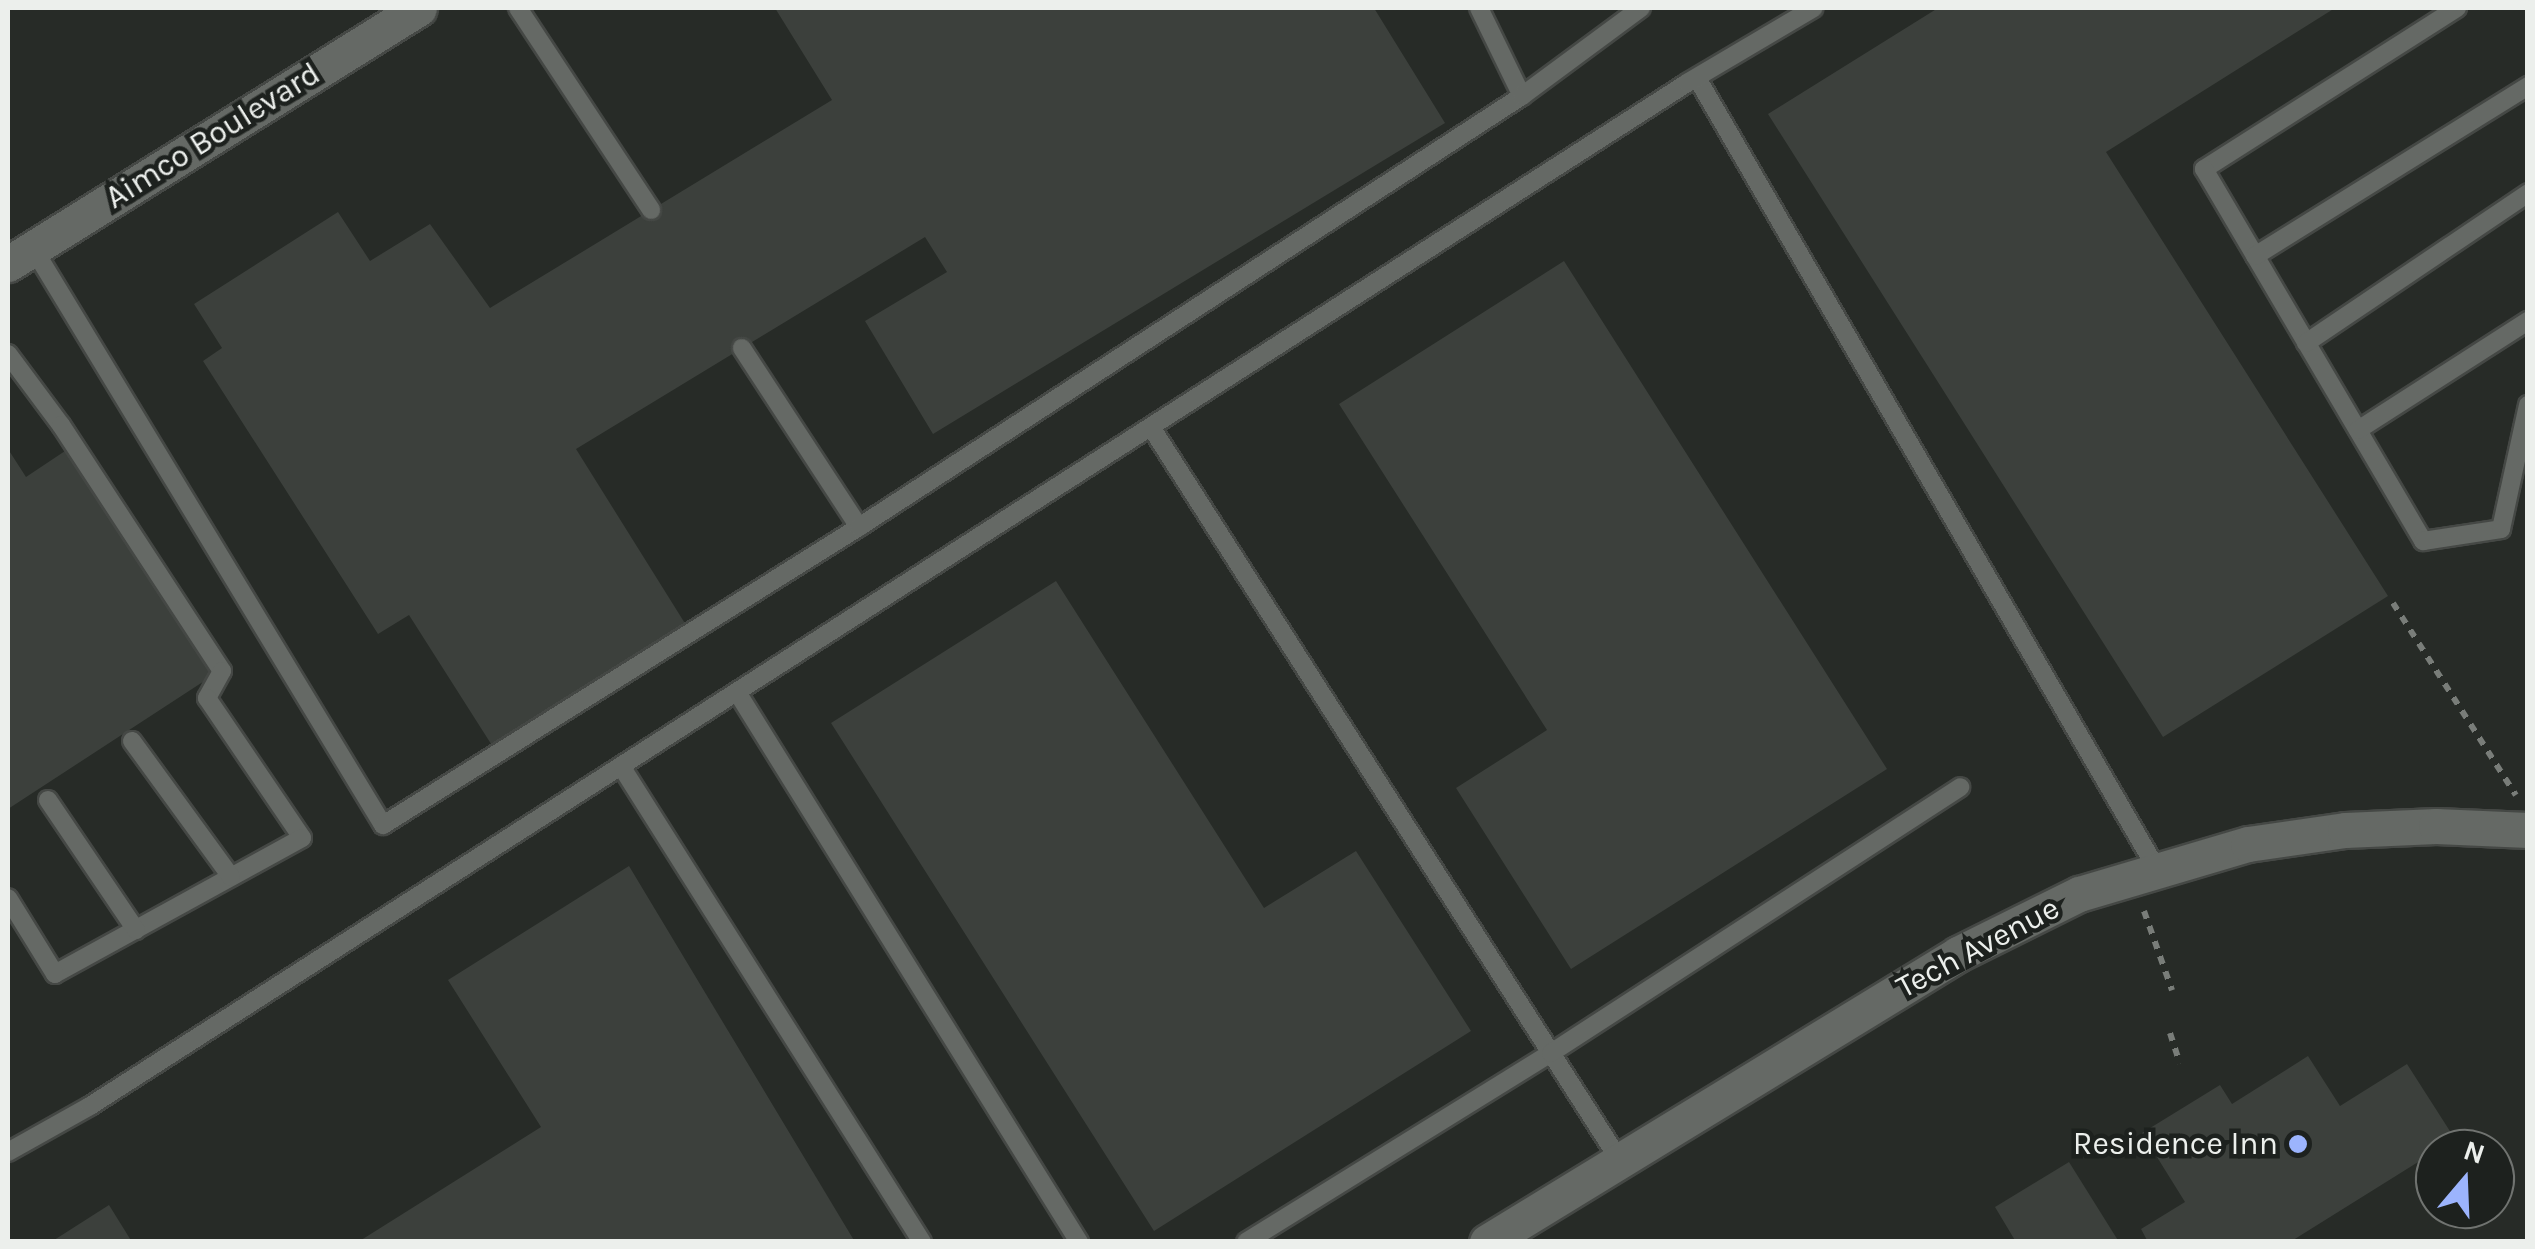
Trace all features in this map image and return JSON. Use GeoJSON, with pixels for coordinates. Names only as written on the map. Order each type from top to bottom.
{"type":"FeatureCollection","features":[{"type":"Feature","properties":{"kind":"street","name":"Aimco Boulevard"},"geometry":{"type":"LineString","coordinates":[[20,256],[419,8]]}},
{"type":"Feature","properties":{"kind":"street","name":"Tech Avenue"},"geometry":{"type":"LineString","coordinates":[[1487,1242],[1958,954],[2079,894],[2248,844],[2345,830],[2436,826],[2522,814]]}},
{"type":"Feature","properties":{"kind":"lane"},"geometry":{"type":"LineString","coordinates":[[518,8],[651,210]]}},
{"type":"Feature","properties":{"kind":"lane"},"geometry":{"type":"LineString","coordinates":[[1478,8],[1522,96]]}},
{"type":"Feature","properties":{"kind":"lane"},"geometry":{"type":"LineString","coordinates":[[20,256],[383,824],[859,527],[1522,96],[1616,15],[1641,8]]}},
{"type":"Feature","properties":{"kind":"lane"},"geometry":{"type":"LineString","coordinates":[[8,1152],[90,1106],[1697,78],[1814,8]]}},
{"type":"Feature","properties":{"kind":"lane"},"geometry":{"type":"LineString","coordinates":[[2457,8],[2204,169],[2423,541],[2501,529],[2528,404]]}},
{"type":"Feature","properties":{"kind":"lane"},"geometry":{"type":"LineString","coordinates":[[1697,78],[2145,874]]}},
{"type":"Feature","properties":{"kind":"lane"},"geometry":{"type":"LineString","coordinates":[[2255,256],[2528,86]]}},
{"type":"Feature","properties":{"kind":"lane"},"geometry":{"type":"LineString","coordinates":[[2306,343],[2528,193]]}},
{"type":"Feature","properties":{"kind":"lane"},"geometry":{"type":"LineString","coordinates":[[2358,430],[2528,321]]}},
{"type":"Feature","properties":{"kind":"lane"},"geometry":{"type":"LineString","coordinates":[[742,348],[859,527]]}},
{"type":"Feature","properties":{"kind":"lane"},"geometry":{"type":"LineString","coordinates":[[8,354],[60,425],[222,671],[207,698],[302,838],[55,974],[8,898]]}},
{"type":"Feature","properties":{"kind":"lane"},"geometry":{"type":"LineString","coordinates":[[1151,427],[1620,1160]]}},
{"type":"Feature","properties":{"kind":"lane"},"geometry":{"type":"LineString","coordinates":[[736,692],[1079,1242]]}},
{"type":"Feature","properties":{"kind":"lane"},"geometry":{"type":"LineString","coordinates":[[132,741],[231,877]]}},
{"type":"Feature","properties":{"kind":"lane"},"geometry":{"type":"LineString","coordinates":[[620,766],[922,1242]]}},
{"type":"Feature","properties":{"kind":"lane"},"geometry":{"type":"LineString","coordinates":[[1246,1242],[1551,1052],[1960,787]]}},
{"type":"Feature","properties":{"kind":"lane"},"geometry":{"type":"LineString","coordinates":[[48,800],[136,930]]}},
{"type":"Feature","properties":{"kind":"path"},"geometry":{"type":"LineString","coordinates":[[2393,603],[2522,814]]}},
{"type":"Feature","properties":{"kind":"path"},"geometry":{"type":"LineString","coordinates":[[2145,874],[2172,990]]}},
{"type":"Feature","properties":{"kind":"path"},"geometry":{"type":"LineString","coordinates":[[2170,1032],[2180,1063]]}},
{"type":"Feature","properties":{"kind":"building"},"geometry":{"type":"Polygon","coordinates":[[[775,8],[1374,8],[1445,123],[933,434],[865,321],[947,272],[925,237],[576,449],[686,625],[493,747],[409,615],[378,634],[203,361],[222,348],[194,304],[338,212],[370,261],[430,224],[490,308],[832,100],[775,8]]]}},
{"type":"Feature","properties":{"kind":"building"},"geometry":{"type":"Polygon","coordinates":[[[1938,8],[2335,8],[2106,152],[2388,596],[2163,737],[1768,114],[1938,8]]]}},
{"type":"Feature","properties":{"kind":"building"},"geometry":{"type":"Polygon","coordinates":[[[1564,261],[1887,769],[1571,969],[1456,788],[1547,730],[1339,404],[1564,261]]]}},
{"type":"Feature","properties":{"kind":"building"},"geometry":{"type":"Polygon","coordinates":[[[8,449],[26,477],[68,449],[215,674],[8,809],[8,449]]]}},
{"type":"Feature","properties":{"kind":"building"},"geometry":{"type":"Polygon","coordinates":[[[1056,581],[1264,908],[1356,851],[1471,1031],[1154,1231],[831,723],[1056,581]]]}},
{"type":"Feature","properties":{"kind":"building"},"geometry":{"type":"Polygon","coordinates":[[[629,866],[855,1242],[358,1242],[541,1127],[448,980],[629,866]]]}},
{"type":"Feature","properties":{"kind":"building","name":"Residence Inn"},"geometry":{"type":"Polygon","coordinates":[[[2308,1056],[2340,1106],[2407,1064],[2449,1129],[2415,1129],[2415,1164],[2290,1242],[2148,1242],[2141,1229],[2185,1202],[2142,1133],[2220,1085],[2232,1104],[2308,1056]]]}},
{"type":"Feature","properties":{"kind":"building","name":"Residence Inn"},"geometry":{"type":"Polygon","coordinates":[[[2069,1162],[2119,1242],[2016,1242],[1995,1207],[2069,1162]]]}},
{"type":"Feature","properties":{"kind":"building"},"geometry":{"type":"Polygon","coordinates":[[[109,1205],[132,1242],[51,1242],[109,1205]]]}},
{"type":"Feature","properties":{"kind":"place","name":"Residence Inn"},"geometry":{"type":"Point","coordinates":[2298,1144]}}]}
